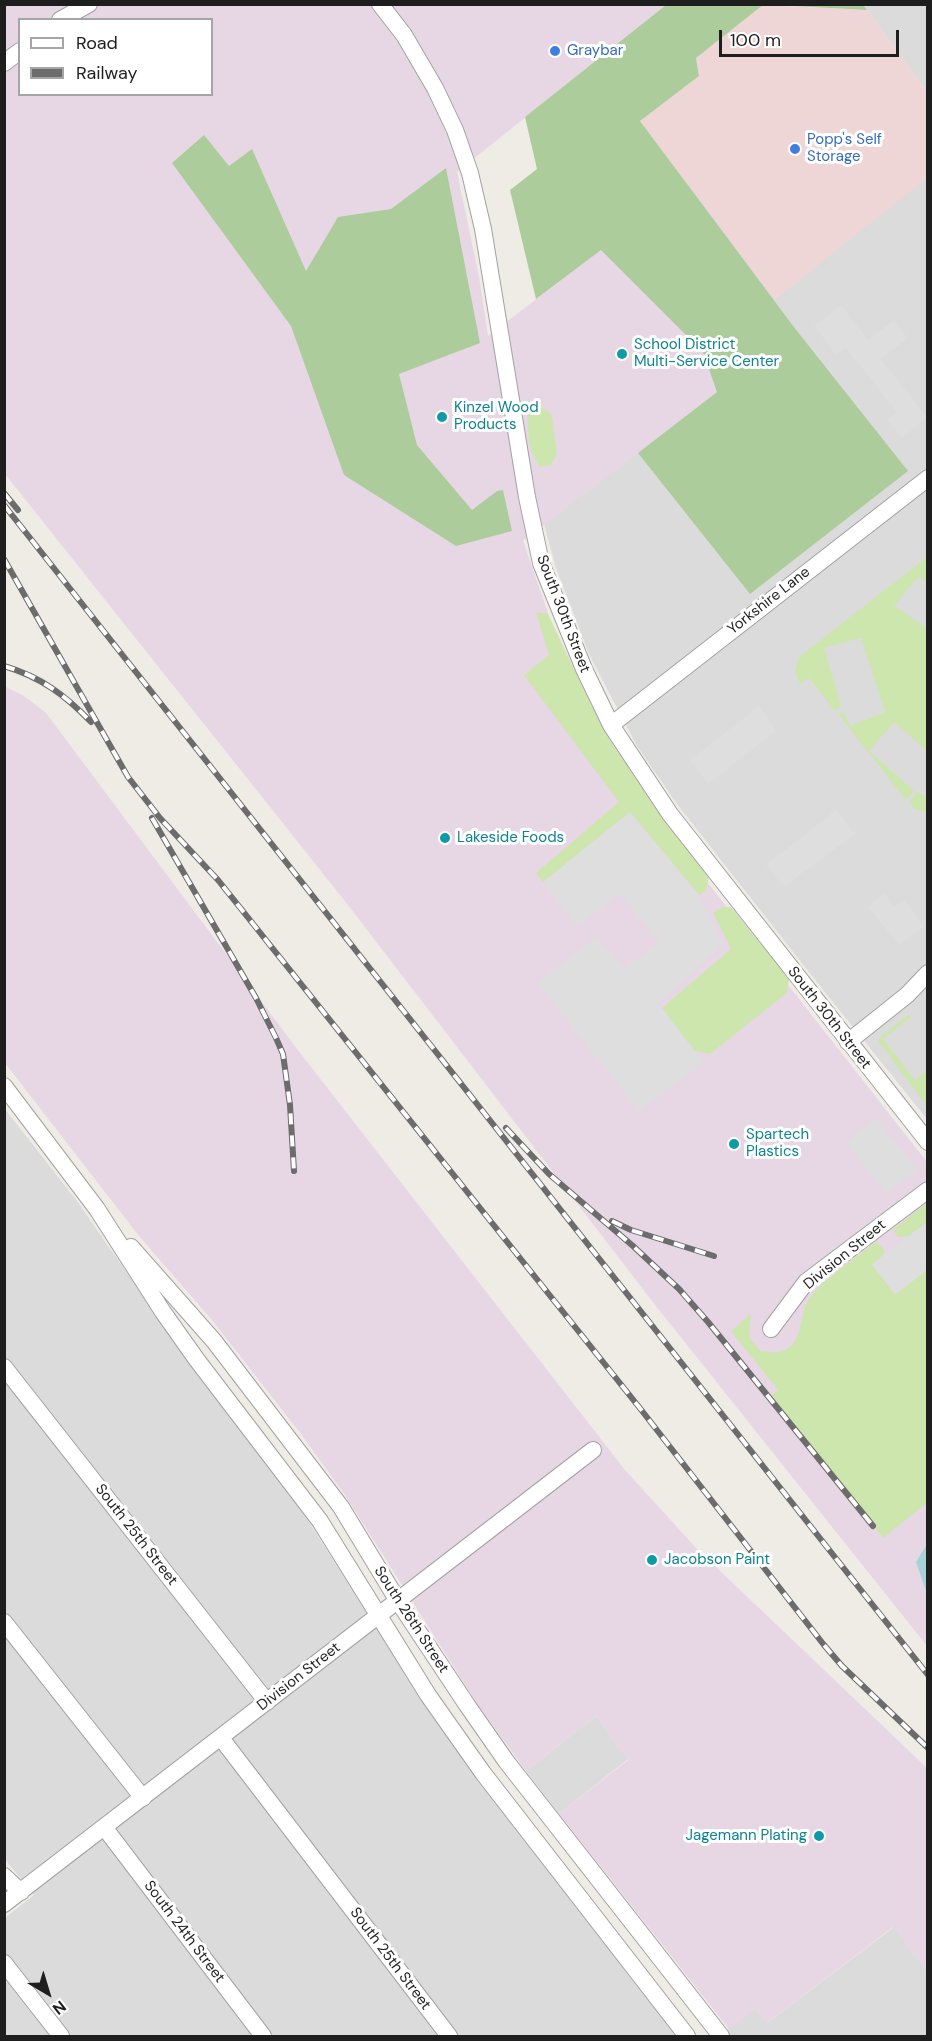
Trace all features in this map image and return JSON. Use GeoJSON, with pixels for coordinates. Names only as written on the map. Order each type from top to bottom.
{"type":"FeatureCollection","features":[{"type":"Feature","properties":{"kind":"street"},"geometry":{"type":"LineString","coordinates":[[61,18],[71,4]]}},
{"type":"Feature","properties":{"kind":"street"},"geometry":{"type":"LineString","coordinates":[[64,18],[89,4]]}},
{"type":"Feature","properties":{"kind":"street","name":"South 30th Street"},"geometry":{"type":"LineString","coordinates":[[380,4],[404,35],[435,88],[455,130],[470,173],[483,228],[527,497],[541,562],[584,669],[611,725],[670,814],[927,1142]]}},
{"type":"Feature","properties":{"kind":"street"},"geometry":{"type":"LineString","coordinates":[[4,63],[18,52]]}},
{"type":"Feature","properties":{"kind":"street","name":"Yorkshire Lane"},"geometry":{"type":"LineString","coordinates":[[611,725],[927,478]]}},
{"type":"Feature","properties":{"kind":"street"},"geometry":{"type":"LineString","coordinates":[[848,1042],[907,995],[927,973]]}},
{"type":"Feature","properties":{"kind":"street","name":"South 26th Street"},"geometry":{"type":"LineString","coordinates":[[4,1086],[97,1209],[183,1341],[320,1521],[428,1695],[483,1773],[687,2037]]}},
{"type":"Feature","properties":{"kind":"street","name":"Division Street"},"geometry":{"type":"LineString","coordinates":[[771,1329],[806,1282],[927,1190]]}},
{"type":"Feature","properties":{"kind":"street","name":"South 26th Street"},"geometry":{"type":"LineString","coordinates":[[97,1209],[221,1350],[341,1507],[398,1601],[466,1705],[506,1761],[721,2037]]}},
{"type":"Feature","properties":{"kind":"street","name":"South 25th Street"},"geometry":{"type":"LineString","coordinates":[[4,1367],[267,1702]]}},
{"type":"Feature","properties":{"kind":"street","name":"Division Street"},"geometry":{"type":"LineString","coordinates":[[4,1904],[593,1450]]}},
{"type":"Feature","properties":{"kind":"street"},"geometry":{"type":"LineString","coordinates":[[4,1622],[143,1797]]}},
{"type":"Feature","properties":{"kind":"street","name":"South 25th Street"},"geometry":{"type":"LineString","coordinates":[[221,1738],[449,2037]]}},
{"type":"Feature","properties":{"kind":"street","name":"South 24th Street"},"geometry":{"type":"LineString","coordinates":[[104,1827],[263,2037]]}},
{"type":"Feature","properties":{"kind":"street"},"geometry":{"type":"LineString","coordinates":[[4,1876],[21,1892]]}},
{"type":"Feature","properties":{"kind":"street"},"geometry":{"type":"LineString","coordinates":[[4,1963],[61,2037]]}},
{"type":"Feature","properties":{"kind":"shaded area"},"geometry":{"type":"Polygon","coordinates":[[[5,5],[666,5],[457,172],[479,277],[488,336],[688,183],[797,331],[523,541],[557,639],[577,687],[657,818],[927,1162],[927,1646],[652,1301],[348,905],[5,474],[5,5]]]}},
{"type":"Feature","properties":{"kind":"shaded area","name":"Popp's Self Storage"},"geometry":{"type":"Polygon","coordinates":[[[763,5],[867,10],[927,92],[927,178],[774,300],[640,121],[699,76],[696,58],[763,5]]]}},
{"type":"Feature","properties":{"kind":"shaded area"},"geometry":{"type":"Polygon","coordinates":[[[863,5],[927,5],[927,92],[867,10],[863,5]]]}},
{"type":"Feature","properties":{"kind":"shaded area"},"geometry":{"type":"Polygon","coordinates":[[[927,176],[927,1119],[677,804],[637,746],[589,654],[556,568],[544,524],[797,331],[774,300],[927,176]]]}},
{"type":"Feature","properties":{"kind":"shaded area"},"geometry":{"type":"Polygon","coordinates":[[[841,305],[868,340],[894,320],[908,338],[881,359],[927,417],[902,438],[887,420],[897,412],[846,348],[836,355],[814,326],[841,305]]]}},
{"type":"Feature","properties":{"kind":"shaded area"},"geometry":{"type":"Polygon","coordinates":[[[4,686],[24,696],[46,713],[297,1049],[625,1470],[697,1549],[927,1768],[927,1971],[893,1927],[767,2023],[755,2009],[729,2029],[559,1814],[628,1760],[596,1716],[526,1771],[476,1702],[345,1495],[301,1434],[212,1320],[139,1236],[5,1063],[4,686]]]}},
{"type":"Feature","properties":{"kind":"shaded area"},"geometry":{"type":"Polygon","coordinates":[[[759,706],[776,731],[708,784],[690,760],[759,706]]]}},
{"type":"Feature","properties":{"kind":"shaded area"},"geometry":{"type":"Polygon","coordinates":[[[836,810],[855,834],[784,887],[766,865],[836,810]]]}},
{"type":"Feature","properties":{"kind":"shaded area"},"geometry":{"type":"Polygon","coordinates":[[[630,812],[699,895],[723,945],[658,1004],[704,1063],[639,1111],[537,983],[596,937],[625,968],[660,943],[620,894],[577,926],[543,882],[630,812]]]}},
{"type":"Feature","properties":{"kind":"shaded area"},"geometry":{"type":"Polygon","coordinates":[[[884,893],[894,907],[905,900],[923,927],[899,945],[868,907],[884,893]]]}},
{"type":"Feature","properties":{"kind":"shaded area"},"geometry":{"type":"Polygon","coordinates":[[[4,1108],[77,1201],[177,1345],[293,1497],[432,1716],[678,2036],[5,2036],[5,1918],[34,1895],[4,1858],[4,1108]]]}},
{"type":"Feature","properties":{"kind":"shaded area"},"geometry":{"type":"Polygon","coordinates":[[[876,1118],[917,1169],[887,1194],[846,1142],[876,1118]]]}},
{"type":"Feature","properties":{"kind":"shaded area"},"geometry":{"type":"Polygon","coordinates":[[[927,1222],[927,1270],[895,1295],[872,1264],[927,1222]]]}},
{"type":"Feature","properties":{"kind":"shaded area"},"geometry":{"type":"Polygon","coordinates":[[[596,1716],[628,1759],[559,1814],[526,1771],[596,1716]]]}},
{"type":"Feature","properties":{"kind":"shaded area"},"geometry":{"type":"Polygon","coordinates":[[[894,1927],[927,1971],[927,2036],[719,2036],[756,2008],[767,2023],[894,1927]]]}},
{"type":"Feature","properties":{"kind":"green space"},"geometry":{"type":"Polygon","coordinates":[[[666,5],[763,5],[696,58],[699,76],[640,121],[797,331],[908,471],[750,594],[638,453],[717,392],[703,352],[601,250],[536,299],[510,190],[537,169],[525,117],[666,5]]]}},
{"type":"Feature","properties":{"kind":"green space"},"geometry":{"type":"Polygon","coordinates":[[[774,5],[863,5],[867,10],[774,5]]]}},
{"type":"Feature","properties":{"kind":"green space"},"geometry":{"type":"Polygon","coordinates":[[[204,135],[229,166],[252,149],[306,271],[338,217],[391,209],[446,168],[480,343],[399,374],[417,445],[472,510],[497,491],[503,490],[512,531],[456,546],[344,475],[291,326],[172,163],[204,135]]]}},
{"type":"Feature","properties":{"kind":"green space"},"geometry":{"type":"Polygon","coordinates":[[[536,407],[546,409],[552,416],[557,454],[551,465],[540,467],[529,441],[527,412],[536,407]]]}},
{"type":"Feature","properties":{"kind":"green space"},"geometry":{"type":"Polygon","coordinates":[[[927,557],[927,583],[918,577],[894,606],[927,628],[927,751],[894,722],[869,751],[914,791],[906,800],[839,715],[843,711],[850,726],[885,712],[861,638],[824,648],[841,706],[835,711],[809,678],[800,684],[795,671],[799,657],[927,557]]]}},
{"type":"Feature","properties":{"kind":"green space"},"geometry":{"type":"Polygon","coordinates":[[[536,612],[548,614],[592,707],[670,827],[709,876],[706,891],[699,895],[630,812],[543,882],[536,873],[619,802],[524,675],[549,655],[536,612]]]}},
{"type":"Feature","properties":{"kind":"green space"},"geometry":{"type":"Polygon","coordinates":[[[917,792],[927,797],[927,812],[914,809],[909,802],[917,792]]]}},
{"type":"Feature","properties":{"kind":"green space"},"geometry":{"type":"Polygon","coordinates":[[[722,907],[731,907],[789,979],[787,993],[710,1054],[695,1051],[662,1008],[731,949],[713,913],[722,907]]]}},
{"type":"Feature","properties":{"kind":"green space"},"geometry":{"type":"Polygon","coordinates":[[[909,1014],[910,1018],[883,1039],[915,1080],[927,1071],[927,1106],[878,1041],[881,1036],[909,1014]]]}},
{"type":"Feature","properties":{"kind":"green space"},"geometry":{"type":"Polygon","coordinates":[[[927,1203],[927,1222],[909,1236],[898,1237],[893,1230],[927,1203]]]}},
{"type":"Feature","properties":{"kind":"green space"},"geometry":{"type":"Polygon","coordinates":[[[876,1242],[884,1249],[884,1254],[872,1265],[895,1294],[927,1270],[927,1503],[883,1538],[769,1397],[778,1390],[731,1331],[751,1314],[749,1337],[760,1351],[784,1351],[795,1341],[806,1305],[815,1291],[876,1242]]]}},
{"type":"Feature","properties":{"kind":"water"},"geometry":{"type":"Polygon","coordinates":[[[927,1544],[927,1594],[916,1562],[927,1544]]]}},
{"type":"Feature","properties":{"kind":"railway"},"geometry":{"type":"LineString","coordinates":[[4,493],[18,510]]}},
{"type":"Feature","properties":{"kind":"railway"},"geometry":{"type":"LineString","coordinates":[[4,505],[928,1675]]}},
{"type":"Feature","properties":{"kind":"railway"},"geometry":{"type":"LineString","coordinates":[[4,559],[128,777],[160,818],[218,880],[639,1407],[824,1645],[842,1666],[928,1748]]}},
{"type":"Feature","properties":{"kind":"railway"},"geometry":{"type":"LineString","coordinates":[[4,666],[52,688],[72,703],[91,722]]}},
{"type":"Feature","properties":{"kind":"railway"},"geometry":{"type":"LineString","coordinates":[[152,818],[256,998],[283,1054],[290,1105],[294,1171]]}},
{"type":"Feature","properties":{"kind":"railway"},"geometry":{"type":"LineString","coordinates":[[506,1128],[549,1174],[679,1289],[873,1526]]}},
{"type":"Feature","properties":{"kind":"railway"},"geometry":{"type":"LineString","coordinates":[[612,1221],[631,1230],[714,1256]]}},
{"type":"Feature","properties":{"kind":"place","name":"Graybar"},"geometry":{"type":"Point","coordinates":[555,51]}},
{"type":"Feature","properties":{"kind":"place","name":"Popp's Self Storage"},"geometry":{"type":"Point","coordinates":[795,149]}},
{"type":"Feature","properties":{"kind":"place","name":"School District Multi-Service Center"},"geometry":{"type":"Point","coordinates":[622,354]}},
{"type":"Feature","properties":{"kind":"place","name":"Kinzel Wood Products"},"geometry":{"type":"Point","coordinates":[442,417]}},
{"type":"Feature","properties":{"kind":"place","name":"Lakeside Foods"},"geometry":{"type":"Point","coordinates":[445,838]}},
{"type":"Feature","properties":{"kind":"place","name":"Spartech Plastics"},"geometry":{"type":"Point","coordinates":[734,1144]}},
{"type":"Feature","properties":{"kind":"place","name":"Jacobson Paint"},"geometry":{"type":"Point","coordinates":[652,1560]}},
{"type":"Feature","properties":{"kind":"place","name":"Jagemann Plating"},"geometry":{"type":"Point","coordinates":[819,1836]}}]}
